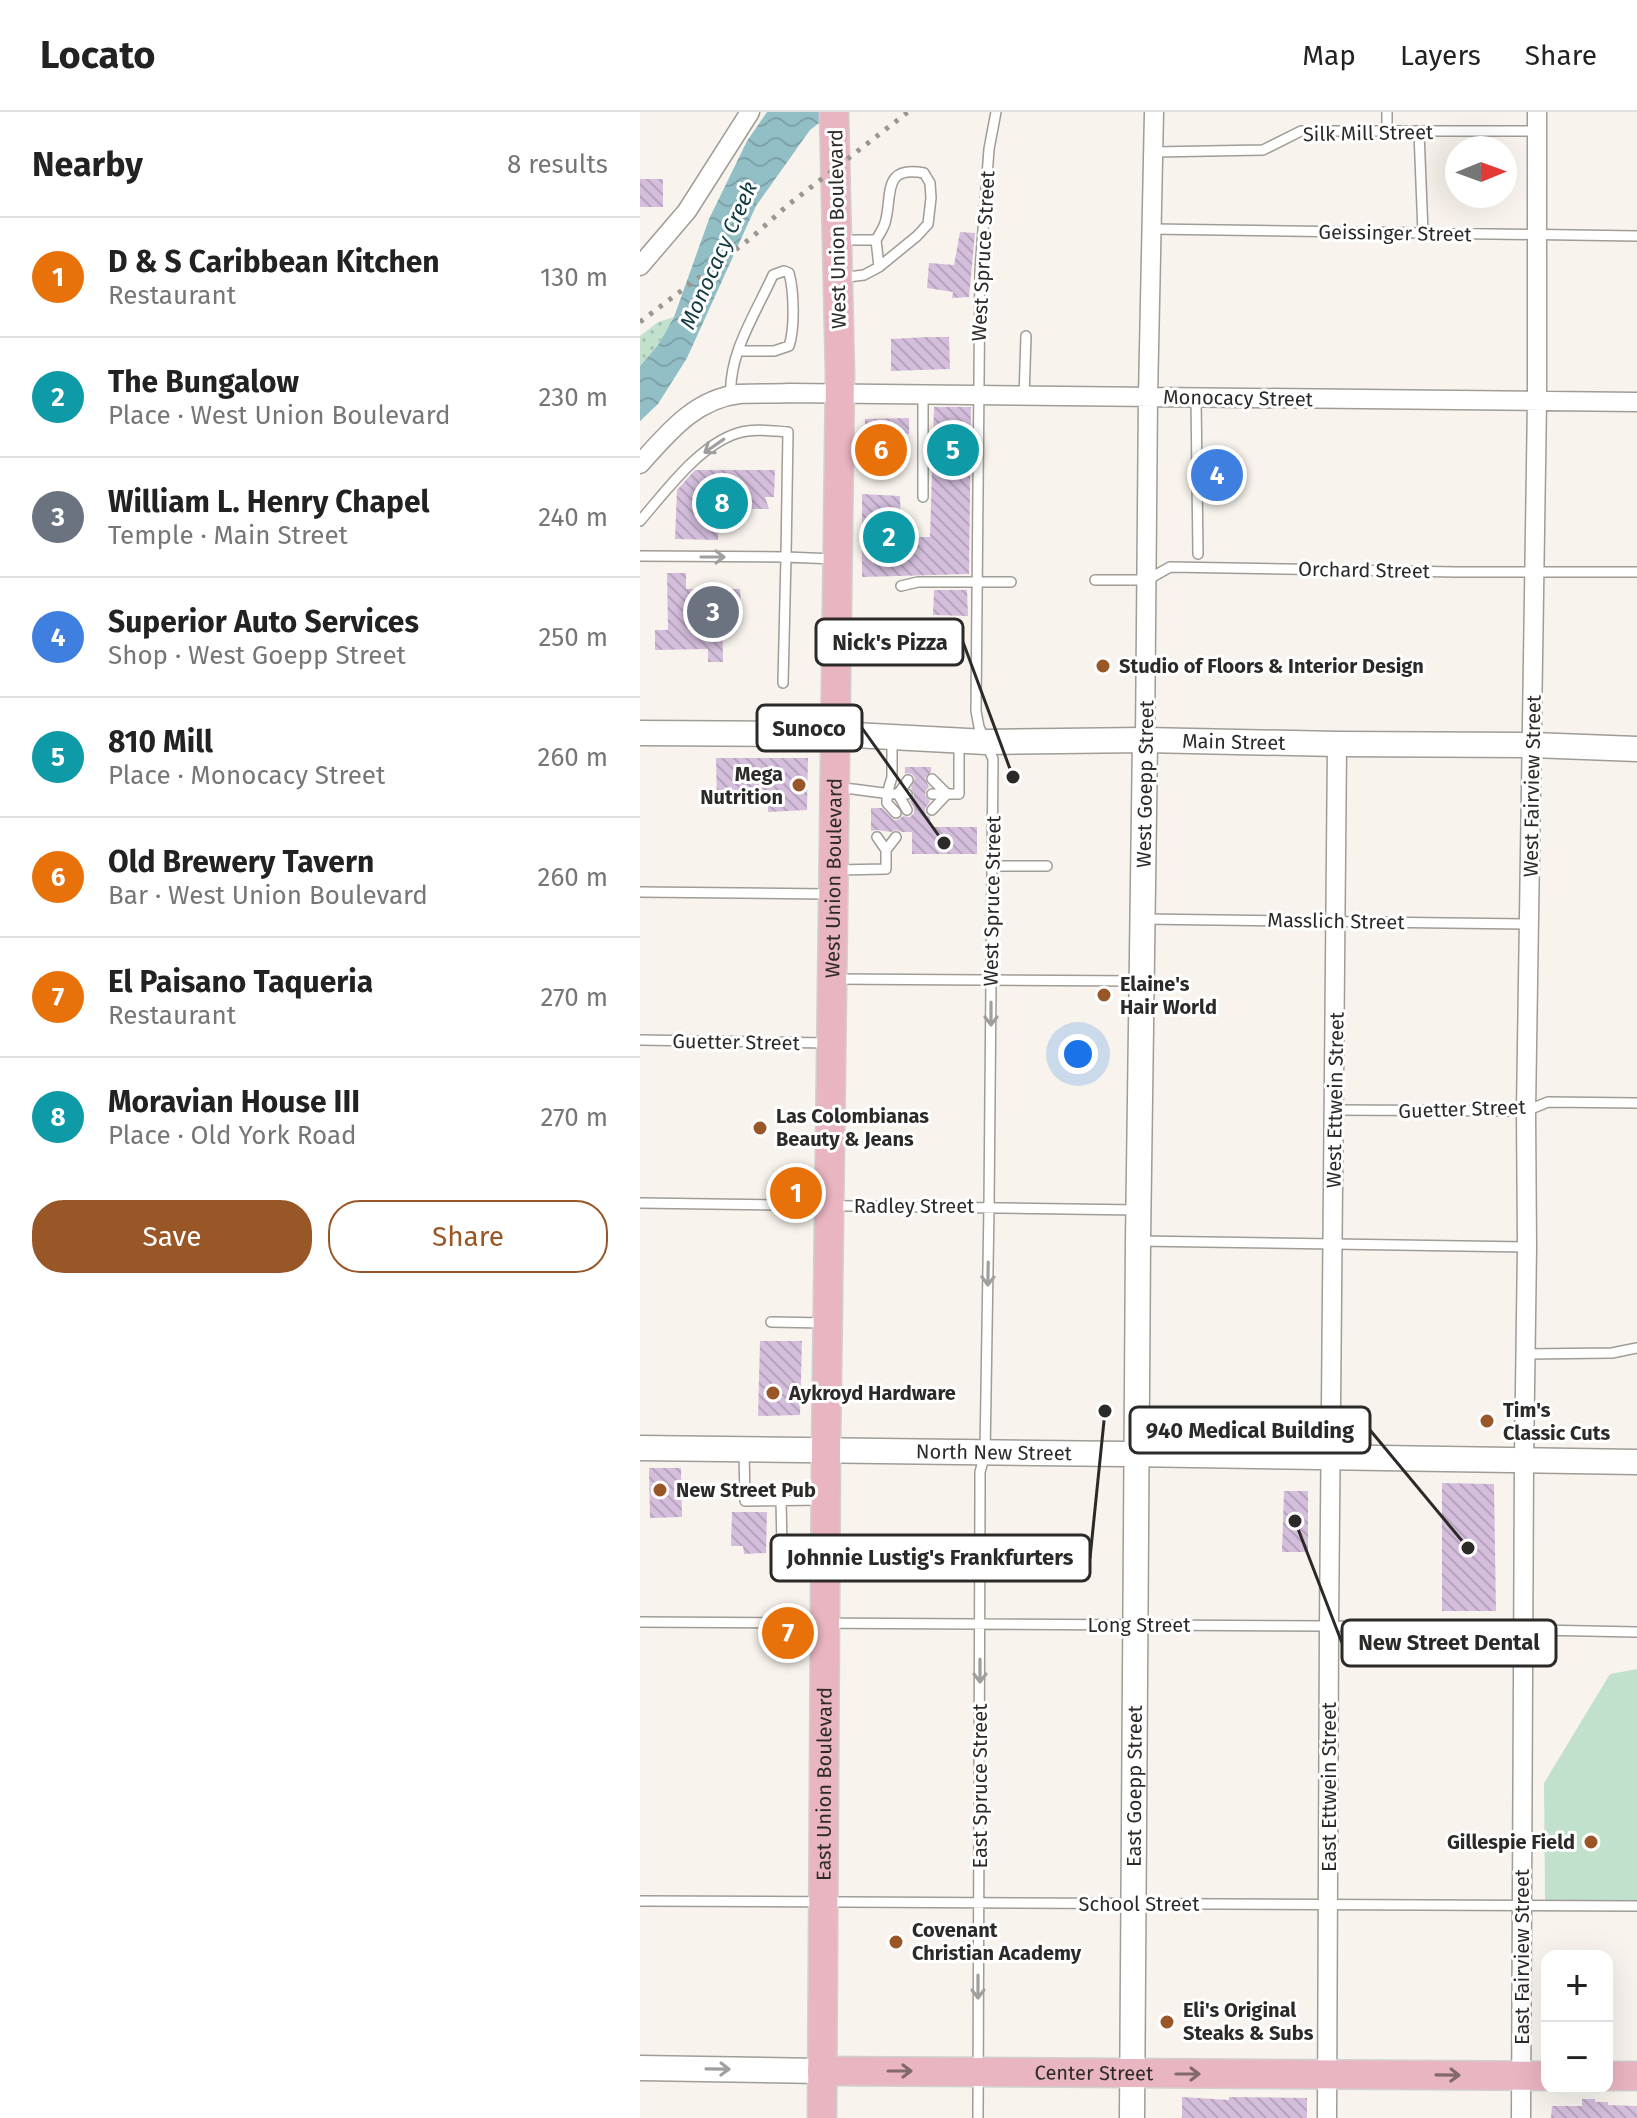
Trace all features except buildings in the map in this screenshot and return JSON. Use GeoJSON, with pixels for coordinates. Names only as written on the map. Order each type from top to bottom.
{"type":"FeatureCollection","features":[{"type":"Feature","properties":{"kind":"main road","name":"West Union Boulevard"},"geometry":{"type":"LineString","coordinates":[[826,1451],[840,394],[834,116]]}},
{"type":"Feature","properties":{"kind":"main road","name":"East Union Boulevard"},"geometry":{"type":"LineString","coordinates":[[822,2118],[826,1451]]}},
{"type":"Feature","properties":{"kind":"main road","name":"Center Street"},"geometry":{"type":"LineString","coordinates":[[822,2071],[1534,2076]]}},
{"type":"Feature","properties":{"kind":"main road"},"geometry":{"type":"LineString","coordinates":[[1613,2076],[1637,2076]]}},
{"type":"Feature","properties":{"kind":"street"},"geometry":{"type":"LineString","coordinates":[[640,266],[687,211],[750,112]]}},
{"type":"Feature","properties":{"kind":"street","name":"West Goepp Street"},"geometry":{"type":"LineString","coordinates":[[1137,1456],[1154,112]]}},
{"type":"Feature","properties":{"kind":"street","name":"West Fairview Street"},"geometry":{"type":"LineString","coordinates":[[1524,1460],[1537,401],[1537,121]]}},
{"type":"Feature","properties":{"kind":"street","name":"Monocacy Street"},"geometry":{"type":"LineString","coordinates":[[640,464],[682,419],[706,404],[731,396],[789,393],[1637,402]]}},
{"type":"Feature","properties":{"kind":"street","name":"Main Street"},"geometry":{"type":"LineString","coordinates":[[640,733],[835,734],[986,742],[1145,740],[1637,749]]}},
{"type":"Feature","properties":{"kind":"street","name":"West Ettwein Street"},"geometry":{"type":"LineString","coordinates":[[1331,1456],[1337,744]]}},
{"type":"Feature","properties":{"kind":"street","name":"North New Street"},"geometry":{"type":"LineString","coordinates":[[640,1448],[1637,1462]]}},
{"type":"Feature","properties":{"kind":"street","name":"East Goepp Street"},"geometry":{"type":"LineString","coordinates":[[1132,2118],[1137,1456]]}},
{"type":"Feature","properties":{"kind":"street","name":"East Ettwein Street"},"geometry":{"type":"LineString","coordinates":[[1327,2118],[1331,1456]]}},
{"type":"Feature","properties":{"kind":"street","name":"East Fairview Street"},"geometry":{"type":"LineString","coordinates":[[1521,2118],[1534,2076],[1522,1905],[1524,1460]]}},
{"type":"Feature","properties":{"kind":"street","name":"Center Street"},"geometry":{"type":"LineString","coordinates":[[640,2068],[822,2071]]}},
{"type":"Feature","properties":{"kind":"lane","name":"West Spruce Street"},"geometry":{"type":"LineString","coordinates":[[985,1454],[993,759],[976,711],[976,583],[980,271],[989,149],[996,112]]}},
{"type":"Feature","properties":{"kind":"lane"},"geometry":{"type":"LineString","coordinates":[[1387,112],[1387,132]]}},
{"type":"Feature","properties":{"kind":"lane","name":"Silk Mill Street"},"geometry":{"type":"LineString","coordinates":[[1154,152],[1263,150],[1301,131],[1419,132],[1537,121]]}},
{"type":"Feature","properties":{"kind":"lane"},"geometry":{"type":"LineString","coordinates":[[1419,132],[1423,233]]}},
{"type":"Feature","properties":{"kind":"lane"},"geometry":{"type":"LineString","coordinates":[[838,278],[864,275],[879,267],[928,224],[930,183],[924,173],[909,170],[897,176],[889,188],[885,223],[876,240],[879,267]]}},
{"type":"Feature","properties":{"kind":"lane","name":"Geissinger Street"},"geometry":{"type":"LineString","coordinates":[[1152,229],[1637,236]]}},
{"type":"Feature","properties":{"kind":"lane"},"geometry":{"type":"LineString","coordinates":[[838,240],[876,240]]}},
{"type":"Feature","properties":{"kind":"lane"},"geometry":{"type":"LineString","coordinates":[[731,396],[730,380],[738,351],[773,275],[784,271],[789,273],[792,284],[792,338],[789,346],[774,351],[738,351]]}},
{"type":"Feature","properties":{"kind":"lane"},"geometry":{"type":"LineString","coordinates":[[1024,397],[1026,336]]}},
{"type":"Feature","properties":{"kind":"lane"},"geometry":{"type":"LineString","coordinates":[[923,396],[923,497]]}},
{"type":"Feature","properties":{"kind":"lane"},"geometry":{"type":"LineString","coordinates":[[1196,398],[1198,554]]}},
{"type":"Feature","properties":{"kind":"lane"},"geometry":{"type":"LineString","coordinates":[[640,521],[675,480],[718,441],[741,431],[788,432],[783,683]]}},
{"type":"Feature","properties":{"kind":"lane"},"geometry":{"type":"LineString","coordinates":[[640,556],[838,559]]}},
{"type":"Feature","properties":{"kind":"lane","name":"Orchard Street"},"geometry":{"type":"LineString","coordinates":[[1095,580],[1147,580],[1170,567],[1637,572]]}},
{"type":"Feature","properties":{"kind":"lane"},"geometry":{"type":"LineString","coordinates":[[901,586],[918,582],[1011,582]]}},
{"type":"Feature","properties":{"kind":"lane"},"geometry":{"type":"LineString","coordinates":[[877,812],[887,799],[892,777],[892,737]]}},
{"type":"Feature","properties":{"kind":"lane"},"geometry":{"type":"LineString","coordinates":[[932,794],[959,794],[959,740]]}},
{"type":"Feature","properties":{"kind":"lane"},"geometry":{"type":"LineString","coordinates":[[932,779],[947,794]]}},
{"type":"Feature","properties":{"kind":"lane"},"geometry":{"type":"LineString","coordinates":[[907,810],[902,794],[908,780]]}},
{"type":"Feature","properties":{"kind":"lane"},"geometry":{"type":"LineString","coordinates":[[835,788],[860,788],[887,799],[896,813]]}},
{"type":"Feature","properties":{"kind":"lane"},"geometry":{"type":"LineString","coordinates":[[887,799],[902,794]]}},
{"type":"Feature","properties":{"kind":"lane"},"geometry":{"type":"LineString","coordinates":[[932,810],[947,794]]}},
{"type":"Feature","properties":{"kind":"lane"},"geometry":{"type":"LineString","coordinates":[[640,892],[833,882],[886,869],[886,850],[877,837]]}},
{"type":"Feature","properties":{"kind":"lane"},"geometry":{"type":"LineString","coordinates":[[886,850],[896,837]]}},
{"type":"Feature","properties":{"kind":"lane"},"geometry":{"type":"LineString","coordinates":[[992,866],[1047,866]]}},
{"type":"Feature","properties":{"kind":"lane","name":"Masslich Street"},"geometry":{"type":"LineString","coordinates":[[1143,919],[1530,924]]}},
{"type":"Feature","properties":{"kind":"lane"},"geometry":{"type":"LineString","coordinates":[[832,979],[1142,981]]}},
{"type":"Feature","properties":{"kind":"lane","name":"Guetter Street"},"geometry":{"type":"LineString","coordinates":[[640,1040],[832,1043]]}},
{"type":"Feature","properties":{"kind":"lane","name":"Guetter Street"},"geometry":{"type":"LineString","coordinates":[[1334,1110],[1526,1111],[1548,1102],[1637,1103]]}},
{"type":"Feature","properties":{"kind":"lane","name":"Radley Street"},"geometry":{"type":"LineString","coordinates":[[640,1203],[1139,1210]]}},
{"type":"Feature","properties":{"kind":"lane"},"geometry":{"type":"LineString","coordinates":[[1138,1241],[1527,1247]]}},
{"type":"Feature","properties":{"kind":"lane"},"geometry":{"type":"LineString","coordinates":[[771,1322],[828,1323]]}},
{"type":"Feature","properties":{"kind":"lane"},"geometry":{"type":"LineString","coordinates":[[1526,1354],[1612,1353],[1637,1348]]}},
{"type":"Feature","properties":{"kind":"lane"},"geometry":{"type":"LineString","coordinates":[[744,1450],[745,1501],[826,1500]]}},
{"type":"Feature","properties":{"kind":"lane","name":"East Spruce Street"},"geometry":{"type":"LineString","coordinates":[[978,2118],[980,1472],[985,1454]]}},
{"type":"Feature","properties":{"kind":"lane"},"geometry":{"type":"LineString","coordinates":[[781,1500],[782,1547],[826,1547]]}},
{"type":"Feature","properties":{"kind":"lane","name":"Long Street"},"geometry":{"type":"LineString","coordinates":[[640,1622],[1137,1624],[1637,1632]]}},
{"type":"Feature","properties":{"kind":"lane","name":"School Street"},"geometry":{"type":"LineString","coordinates":[[640,1901],[1637,1906]]}},
{"type":"Feature","properties":{"kind":"green space"},"geometry":{"type":"Polygon","coordinates":[[[674,317],[658,345],[640,366],[640,336],[658,322],[674,317]]]}},
{"type":"Feature","properties":{"kind":"green space","name":"Gillespie Field"},"geometry":{"type":"Polygon","coordinates":[[[1637,1669],[1637,1901],[1545,1900],[1544,1783],[1610,1674],[1637,1669]]]}},
{"type":"Feature","properties":{"kind":"water","name":"Monocacy Creek"},"geometry":{"type":"Polygon","coordinates":[[[767,112],[833,112],[810,130],[756,206],[687,358],[658,404],[640,421],[640,366],[658,345],[674,317],[709,219],[747,141],[767,112]]]}},
{"type":"Feature","properties":{"kind":"railway"},"geometry":{"type":"LineString","coordinates":[[640,322],[908,112]]}},
{"type":"Feature","properties":{"kind":"place","name":"Old Brewery Tavern"},"geometry":{"type":"Point","coordinates":[881,450]}},
{"type":"Feature","properties":{"kind":"place","name":"810 Mill"},"geometry":{"type":"Point","coordinates":[953,450]}},
{"type":"Feature","properties":{"kind":"place","name":"Superior Auto Services"},"geometry":{"type":"Point","coordinates":[1217,475]}},
{"type":"Feature","properties":{"kind":"place","name":"Moravian House III"},"geometry":{"type":"Point","coordinates":[722,503]}},
{"type":"Feature","properties":{"kind":"place","name":"The Bungalow"},"geometry":{"type":"Point","coordinates":[889,537]}},
{"type":"Feature","properties":{"kind":"place","name":"William L. Henry Chapel"},"geometry":{"type":"Point","coordinates":[713,612]}},
{"type":"Feature","properties":{"kind":"place","name":"Studio of Floors & Interior Design"},"geometry":{"type":"Point","coordinates":[1103,666]}},
{"type":"Feature","properties":{"kind":"place","name":"Nick's Pizza"},"geometry":{"type":"Point","coordinates":[1013,777]}},
{"type":"Feature","properties":{"kind":"place","name":"Mega Nutrition"},"geometry":{"type":"Point","coordinates":[799,785]}},
{"type":"Feature","properties":{"kind":"place","name":"Sunoco"},"geometry":{"type":"Point","coordinates":[944,843]}},
{"type":"Feature","properties":{"kind":"place","name":"Elaine's Hair World"},"geometry":{"type":"Point","coordinates":[1104,995]}},
{"type":"Feature","properties":{"kind":"place","name":"Las Colombianas Beauty & Jeans"},"geometry":{"type":"Point","coordinates":[760,1128]}},
{"type":"Feature","properties":{"kind":"place","name":"D & S Caribbean Kitchen"},"geometry":{"type":"Point","coordinates":[796,1193]}},
{"type":"Feature","properties":{"kind":"place","name":"Aykroyd Hardware"},"geometry":{"type":"Point","coordinates":[773,1393]}},
{"type":"Feature","properties":{"kind":"place","name":"Johnnie Lustig's Frankfurters"},"geometry":{"type":"Point","coordinates":[1105,1411]}},
{"type":"Feature","properties":{"kind":"place","name":"Tim's Classic Cuts"},"geometry":{"type":"Point","coordinates":[1487,1421]}},
{"type":"Feature","properties":{"kind":"place","name":"New Street Pub"},"geometry":{"type":"Point","coordinates":[660,1490]}},
{"type":"Feature","properties":{"kind":"place","name":"New Street Dental"},"geometry":{"type":"Point","coordinates":[1295,1521]}},
{"type":"Feature","properties":{"kind":"place","name":"940 Medical Building"},"geometry":{"type":"Point","coordinates":[1468,1548]}},
{"type":"Feature","properties":{"kind":"place","name":"El Paisano Taqueria"},"geometry":{"type":"Point","coordinates":[788,1633]}},
{"type":"Feature","properties":{"kind":"place","name":"Gillespie Field"},"geometry":{"type":"Point","coordinates":[1591,1842]}},
{"type":"Feature","properties":{"kind":"place","name":"Covenant Christian Academy"},"geometry":{"type":"Point","coordinates":[896,1942]}},
{"type":"Feature","properties":{"kind":"place","name":"Eli's Original Steaks & Subs"},"geometry":{"type":"Point","coordinates":[1167,2022]}}]}
